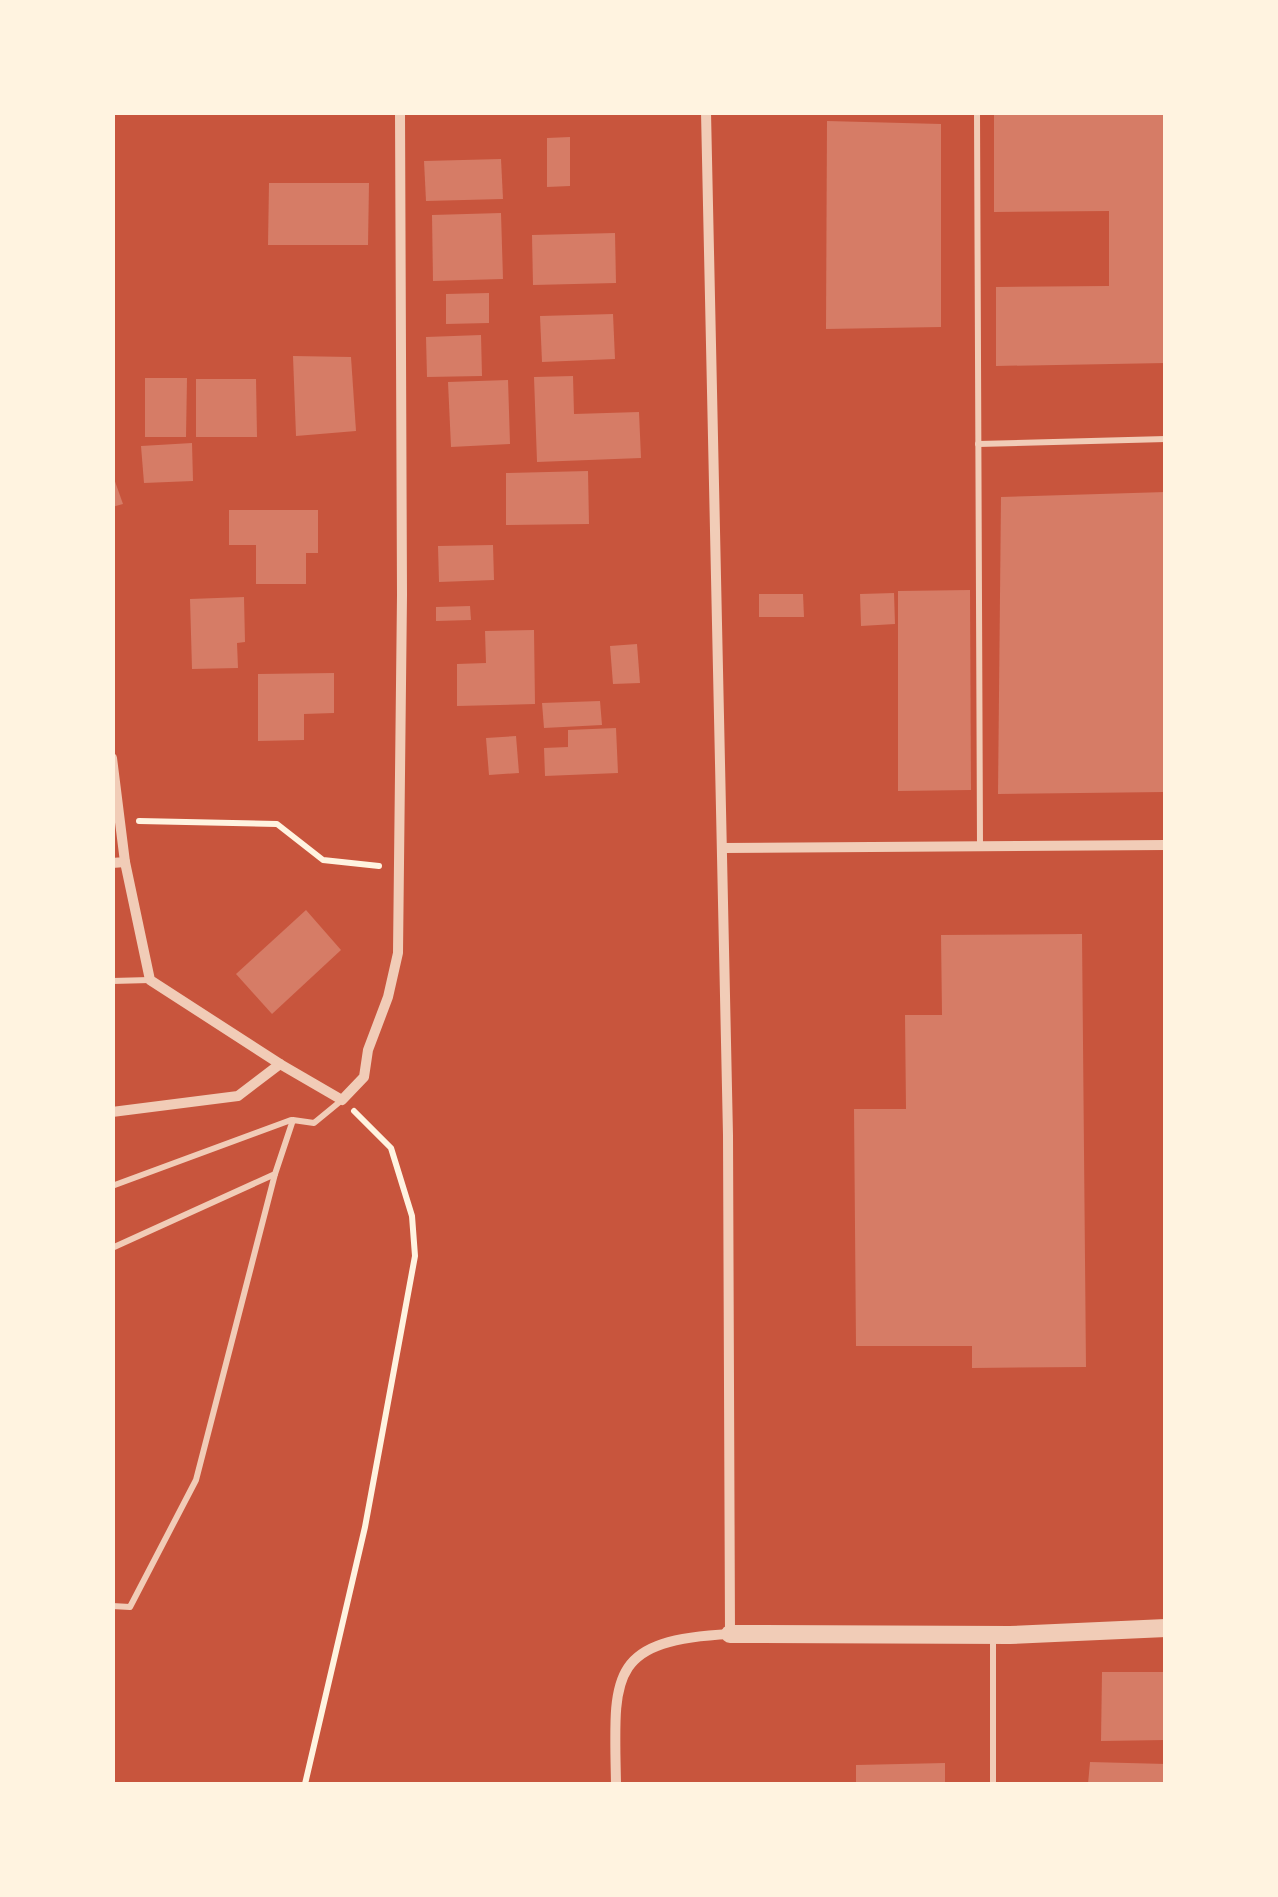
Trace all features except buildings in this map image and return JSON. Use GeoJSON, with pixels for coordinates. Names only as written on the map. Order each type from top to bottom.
{"type":"FeatureCollection","features":[{"type":"Feature","properties":{"kind":"street"},"geometry":{"type":"LineString","coordinates":[[112,758],[120,820],[119,862],[150,980],[342,1100],[364,1076],[368,1050],[398,953],[400,112]]}},
{"type":"Feature","properties":{"kind":"street"},"geometry":{"type":"LineString","coordinates":[[706,112],[724,848],[730,1634]]}},
{"type":"Feature","properties":{"kind":"street"},"geometry":{"type":"LineString","coordinates":[[724,848],[1166,846]]}},
{"type":"Feature","properties":{"kind":"street"},"geometry":{"type":"LineString","coordinates":[[112,1112],[238,1096],[280,1064]]}},
{"type":"Feature","properties":{"kind":"street"},"geometry":{"type":"LineString","coordinates":[[616,1784],[618,1690],[629,1664],[654,1645],[692,1636],[730,1634],[993,1635],[1166,1628]]}},
{"type":"Feature","properties":{"kind":"lane"},"geometry":{"type":"LineString","coordinates":[[977,112],[980,845]]}},
{"type":"Feature","properties":{"kind":"lane"},"geometry":{"type":"LineString","coordinates":[[978,444],[1166,439]]}},
{"type":"Feature","properties":{"kind":"lane"},"geometry":{"type":"LineString","coordinates":[[112,981],[150,980]]}},
{"type":"Feature","properties":{"kind":"lane"},"geometry":{"type":"LineString","coordinates":[[112,1186],[293,1120],[314,1123],[342,1100]]}},
{"type":"Feature","properties":{"kind":"lane"},"geometry":{"type":"LineString","coordinates":[[112,1606],[130,1608],[196,1480],[275,1174],[293,1120]]}},
{"type":"Feature","properties":{"kind":"lane"},"geometry":{"type":"LineString","coordinates":[[112,1248],[275,1174]]}},
{"type":"Feature","properties":{"kind":"lane"},"geometry":{"type":"LineString","coordinates":[[993,1635],[993,1784]]}},
{"type":"Feature","properties":{"kind":"path"},"geometry":{"type":"LineString","coordinates":[[120,820],[277,824],[322,860],[400,868]]}},
{"type":"Feature","properties":{"kind":"path"},"geometry":{"type":"LineString","coordinates":[[305,1784],[365,1527],[415,1256],[412,1216],[390,1148],[342,1100]]}}]}
